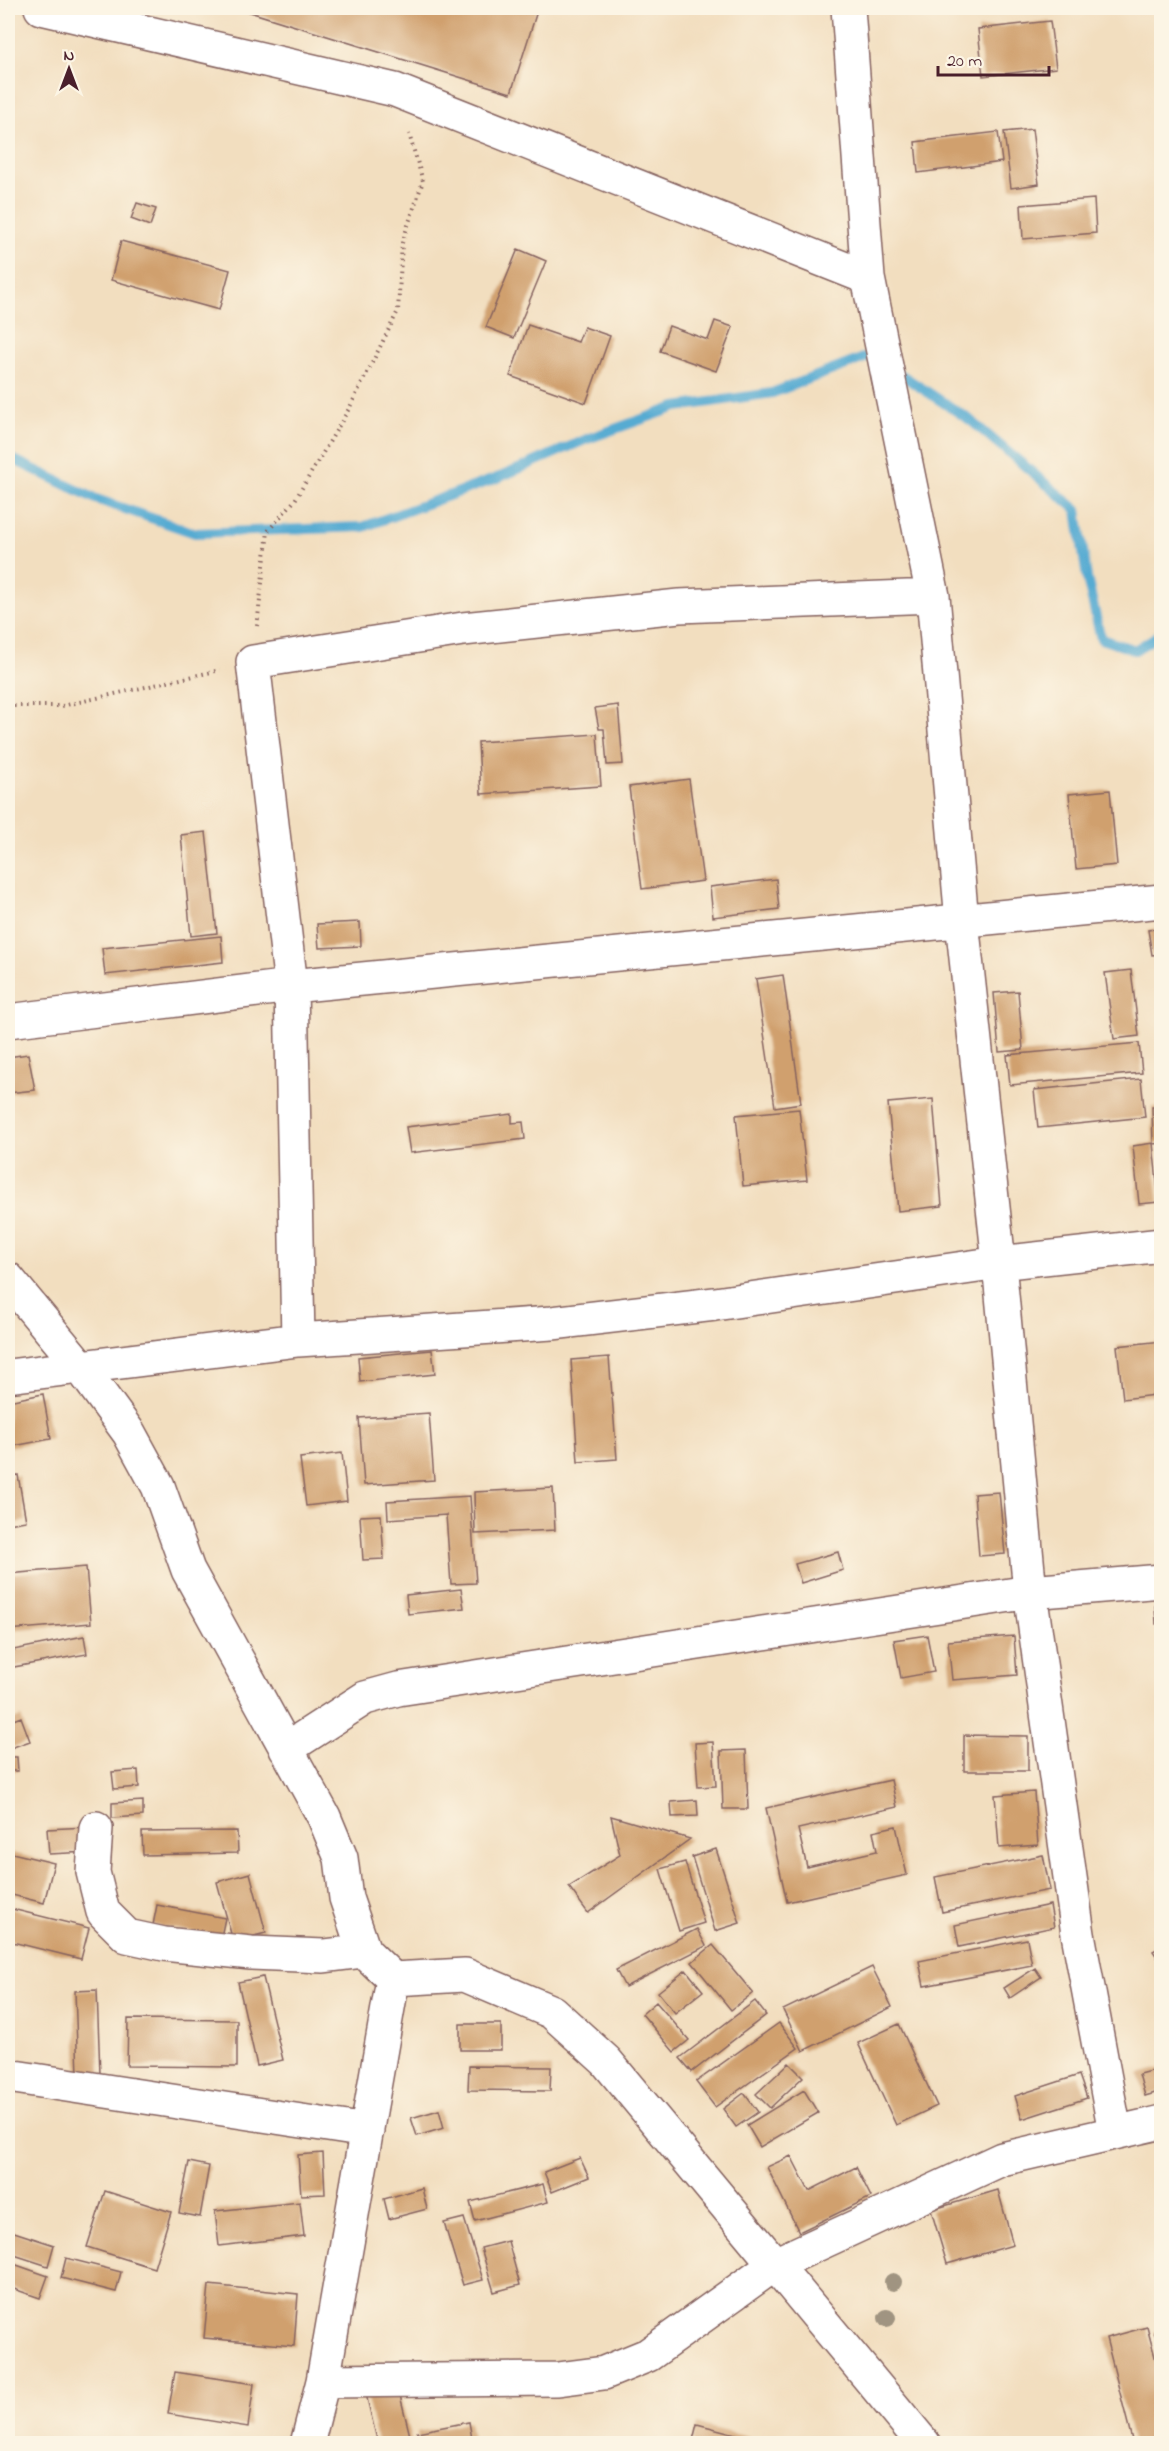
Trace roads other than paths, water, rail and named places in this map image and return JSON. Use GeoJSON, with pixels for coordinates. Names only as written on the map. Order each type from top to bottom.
{"type":"FeatureCollection","features":[{"type":"Feature","properties":{"kind":"street"},"geometry":{"type":"LineString","coordinates":[[41,8],[395,90],[868,278]]}},
{"type":"Feature","properties":{"kind":"street"},"geometry":{"type":"LineString","coordinates":[[848,8],[868,278],[933,596],[1030,1592],[1078,1934],[1115,2132]]}},
{"type":"Feature","properties":{"kind":"street"},"geometry":{"type":"LineString","coordinates":[[298,1340],[291,986],[253,662],[463,629],[679,606],[933,596]]}},
{"type":"Feature","properties":{"kind":"street"},"geometry":{"type":"LineString","coordinates":[[8,1021],[291,986],[1161,901]]}},
{"type":"Feature","properties":{"kind":"street"},"geometry":{"type":"LineString","coordinates":[[8,1376],[298,1340],[552,1323],[715,1304],[999,1263],[1161,1245]]}},
{"type":"Feature","properties":{"kind":"street"},"geometry":{"type":"LineString","coordinates":[[8,1279],[80,1366],[129,1433],[158,1486],[188,1570],[324,1817],[341,1858],[346,1898],[364,1951],[393,1979],[465,1975],[552,2012],[606,2061],[924,2444]]}},
{"type":"Feature","properties":{"kind":"street"},"geometry":{"type":"LineString","coordinates":[[286,1749],[365,1698],[398,1689],[1030,1592],[1161,1581]]}},
{"type":"Feature","properties":{"kind":"street"},"geometry":{"type":"LineString","coordinates":[[96,1828],[93,1872],[103,1912],[127,1936],[165,1944],[250,1953],[324,1956],[364,1951]]}},
{"type":"Feature","properties":{"kind":"street"},"geometry":{"type":"LineString","coordinates":[[308,2444],[323,2381],[393,1979]]}},
{"type":"Feature","properties":{"kind":"street"},"geometry":{"type":"LineString","coordinates":[[8,2076],[367,2131]]}},
{"type":"Feature","properties":{"kind":"street"},"geometry":{"type":"LineString","coordinates":[[323,2381],[558,2379],[604,2373],[648,2355],[775,2264],[1002,2159],[1161,2122]]}},
{"type":"Feature","properties":{"kind":"waterway"},"geometry":{"type":"LineString","coordinates":[[8,457],[96,499],[195,533],[363,527],[500,477],[587,439],[676,407],[772,393],[872,355],[879,360]]}},
{"type":"Feature","properties":{"kind":"waterway"},"geometry":{"type":"LineString","coordinates":[[894,370],[970,420],[1077,510],[1087,578],[1101,639],[1135,650],[1162,633]]}}]}
